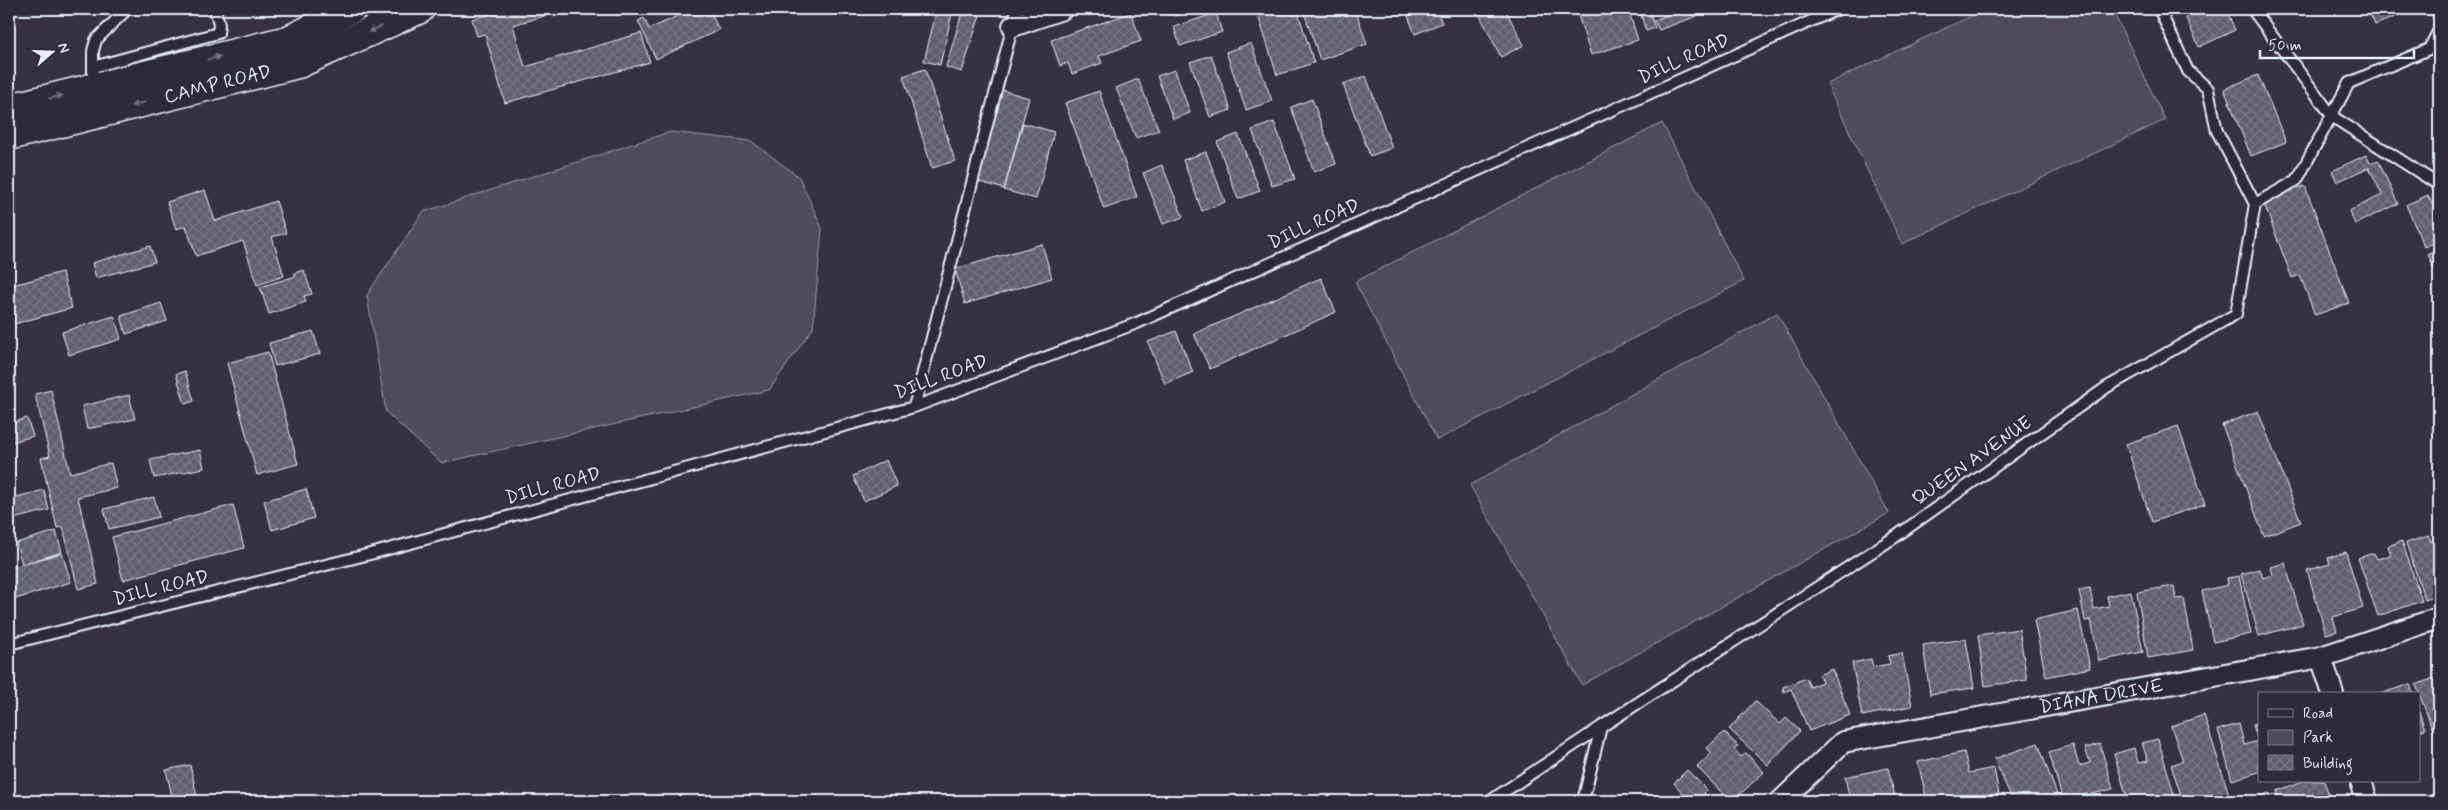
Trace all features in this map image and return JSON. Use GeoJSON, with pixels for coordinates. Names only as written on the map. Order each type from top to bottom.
{"type":"FeatureCollection","features":[{"type":"Feature","properties":{"kind":"main road","name":"CAMP ROAD"},"geometry":{"type":"LineString","coordinates":[[9,108],[93,78],[288,40],[352,9]]}},
{"type":"Feature","properties":{"kind":"main road","name":"CAMP ROAD"},"geometry":{"type":"LineString","coordinates":[[9,136],[298,64],[420,9]]}},
{"type":"Feature","properties":{"kind":"street"},"geometry":{"type":"LineString","coordinates":[[1015,17],[1062,9]]}},
{"type":"Feature","properties":{"kind":"street","name":"DIANA DRIVE"},"geometry":{"type":"LineString","coordinates":[[1781,801],[1843,742],[2321,657],[2439,618]]}},
{"type":"Feature","properties":{"kind":"street"},"geometry":{"type":"LineString","coordinates":[[2321,657],[2332,692]]}},
{"type":"Feature","properties":{"kind":"street"},"geometry":{"type":"LineString","coordinates":[[2361,782],[2367,801]]}},
{"type":"Feature","properties":{"kind":"lane"},"geometry":{"type":"LineString","coordinates":[[126,9],[96,40],[92,51],[93,78],[218,33],[219,24],[215,9]]}},
{"type":"Feature","properties":{"kind":"lane","name":"DILL ROAD"},"geometry":{"type":"LineString","coordinates":[[9,644],[374,553],[914,407],[1137,323],[1838,9]]}},
{"type":"Feature","properties":{"kind":"lane"},"geometry":{"type":"LineString","coordinates":[[2159,9],[2188,71],[2208,88],[2216,131],[2254,204],[2297,180],[2349,83],[2429,49],[2439,30]]}},
{"type":"Feature","properties":{"kind":"lane"},"geometry":{"type":"LineString","coordinates":[[2252,9],[2332,117],[2439,185]]}},
{"type":"Feature","properties":{"kind":"lane"},"geometry":{"type":"LineString","coordinates":[[2437,9],[2439,15]]}},
{"type":"Feature","properties":{"kind":"lane"},"geometry":{"type":"LineString","coordinates":[[914,407],[1015,17]]}},
{"type":"Feature","properties":{"kind":"lane","name":"QUEEN AVENUE"},"geometry":{"type":"LineString","coordinates":[[1601,727],[1895,537],[2107,387],[2236,314],[2254,204]]}},
{"type":"Feature","properties":{"kind":"lane"},"geometry":{"type":"LineString","coordinates":[[1490,801],[1601,727]]}},
{"type":"Feature","properties":{"kind":"lane"},"geometry":{"type":"LineString","coordinates":[[1583,801],[1601,727]]}},
{"type":"Feature","properties":{"kind":"green space"},"geometry":{"type":"Polygon","coordinates":[[[1986,9],[2112,9],[2165,120],[1902,244],[1827,84],[1986,9]]]}},
{"type":"Feature","properties":{"kind":"green space"},"geometry":{"type":"Polygon","coordinates":[[[1662,123],[1744,281],[1437,440],[1355,282],[1662,123]]]}},
{"type":"Feature","properties":{"kind":"green space"},"geometry":{"type":"Polygon","coordinates":[[[670,132],[751,141],[799,177],[822,228],[813,328],[769,390],[441,463],[386,412],[367,295],[423,212],[670,132]]]}},
{"type":"Feature","properties":{"kind":"green space"},"geometry":{"type":"Polygon","coordinates":[[[1777,313],[1889,513],[1582,685],[1470,485],[1777,313]]]}},
{"type":"Feature","properties":{"kind":"building"},"geometry":{"type":"Polygon","coordinates":[[[499,9],[554,9],[555,13],[513,25],[525,67],[641,33],[650,62],[505,103],[485,34],[477,36],[472,19],[490,14],[489,11],[499,9]]]}},
{"type":"Feature","properties":{"kind":"building"},"geometry":{"type":"Polygon","coordinates":[[[693,9],[709,9],[719,30],[656,59],[638,21],[644,18],[649,29],[693,9]]]}},
{"type":"Feature","properties":{"kind":"building"},"geometry":{"type":"Polygon","coordinates":[[[937,9],[953,9],[940,65],[924,61],[937,9]]]}},
{"type":"Feature","properties":{"kind":"building"},"geometry":{"type":"Polygon","coordinates":[[[963,9],[980,15],[962,72],[946,67],[963,9]]]}},
{"type":"Feature","properties":{"kind":"building"},"geometry":{"type":"Polygon","coordinates":[[[1173,9],[1198,9],[1175,16],[1173,9]]]}},
{"type":"Feature","properties":{"kind":"building"},"geometry":{"type":"Polygon","coordinates":[[[1256,9],[1297,9],[1314,63],[1277,75],[1256,9]]]}},
{"type":"Feature","properties":{"kind":"building"},"geometry":{"type":"Polygon","coordinates":[[[1303,9],[1355,9],[1367,44],[1320,60],[1303,9]]]}},
{"type":"Feature","properties":{"kind":"building"},"geometry":{"type":"Polygon","coordinates":[[[1426,9],[1436,9],[1442,23],[1415,34],[1408,16],[1426,9]]]}},
{"type":"Feature","properties":{"kind":"building"},"geometry":{"type":"Polygon","coordinates":[[[1505,9],[1524,45],[1501,57],[1477,10],[1505,9]]]}},
{"type":"Feature","properties":{"kind":"building"},"geometry":{"type":"Polygon","coordinates":[[[1576,9],[1628,9],[1638,40],[1591,55],[1576,9]]]}},
{"type":"Feature","properties":{"kind":"building"},"geometry":{"type":"Polygon","coordinates":[[[1684,9],[1694,9],[1697,16],[1659,30],[1654,20],[1684,9]]]}},
{"type":"Feature","properties":{"kind":"building"},"geometry":{"type":"Polygon","coordinates":[[[2182,9],[2226,9],[2235,30],[2199,47],[2182,9]]]}},
{"type":"Feature","properties":{"kind":"building"},"geometry":{"type":"Polygon","coordinates":[[[2368,9],[2394,9],[2397,16],[2375,25],[2368,9]]]}},
{"type":"Feature","properties":{"kind":"building"},"geometry":{"type":"Polygon","coordinates":[[[1650,12],[1655,28],[1646,31],[1641,15],[1650,12]]]}},
{"type":"Feature","properties":{"kind":"building"},"geometry":{"type":"Polygon","coordinates":[[[1131,13],[1141,41],[1099,56],[1102,63],[1072,74],[1068,63],[1060,66],[1051,40],[1131,13]]]}},
{"type":"Feature","properties":{"kind":"building"},"geometry":{"type":"Polygon","coordinates":[[[1216,13],[1222,32],[1180,46],[1174,27],[1216,13]]]}},
{"type":"Feature","properties":{"kind":"building"},"geometry":{"type":"Polygon","coordinates":[[[1251,43],[1272,101],[1246,110],[1226,52],[1251,43]]]}},
{"type":"Feature","properties":{"kind":"building"},"geometry":{"type":"Polygon","coordinates":[[[1211,55],[1231,110],[1210,117],[1190,62],[1211,55]]]}},
{"type":"Feature","properties":{"kind":"building"},"geometry":{"type":"Polygon","coordinates":[[[925,69],[955,161],[932,168],[903,76],[925,69]]]}},
{"type":"Feature","properties":{"kind":"building"},"geometry":{"type":"Polygon","coordinates":[[[1175,70],[1190,113],[1173,119],[1157,76],[1175,70]]]}},
{"type":"Feature","properties":{"kind":"building"},"geometry":{"type":"Polygon","coordinates":[[[2258,75],[2286,142],[2251,156],[2224,89],[2258,75]]]}},
{"type":"Feature","properties":{"kind":"building"},"geometry":{"type":"Polygon","coordinates":[[[1366,76],[1392,148],[1370,156],[1343,84],[1366,76]]]}},
{"type":"Feature","properties":{"kind":"building"},"geometry":{"type":"Polygon","coordinates":[[[1138,79],[1159,130],[1136,138],[1116,88],[1138,79]]]}},
{"type":"Feature","properties":{"kind":"building"},"geometry":{"type":"Polygon","coordinates":[[[1002,90],[1029,98],[1004,189],[977,181],[1002,90]]]}},
{"type":"Feature","properties":{"kind":"building"},"geometry":{"type":"Polygon","coordinates":[[[1099,91],[1137,197],[1104,209],[1065,103],[1099,91]]]}},
{"type":"Feature","properties":{"kind":"building"},"geometry":{"type":"Polygon","coordinates":[[[1312,99],[1336,164],[1314,172],[1291,107],[1312,99]]]}},
{"type":"Feature","properties":{"kind":"building"},"geometry":{"type":"Polygon","coordinates":[[[1274,122],[1295,179],[1272,186],[1252,130],[1274,122]]]}},
{"type":"Feature","properties":{"kind":"building"},"geometry":{"type":"Polygon","coordinates":[[[1023,123],[1054,132],[1036,199],[1004,190],[1023,123]]]}},
{"type":"Feature","properties":{"kind":"building"},"geometry":{"type":"Polygon","coordinates":[[[1238,134],[1260,191],[1238,199],[1217,142],[1238,134]]]}},
{"type":"Feature","properties":{"kind":"building"},"geometry":{"type":"Polygon","coordinates":[[[1206,152],[1225,202],[1202,211],[1183,160],[1206,152]]]}},
{"type":"Feature","properties":{"kind":"building"},"geometry":{"type":"Polygon","coordinates":[[[2366,155],[2370,163],[2378,160],[2398,204],[2355,224],[2349,211],[2382,195],[2369,167],[2337,182],[2332,171],[2366,155]]]}},
{"type":"Feature","properties":{"kind":"building"},"geometry":{"type":"Polygon","coordinates":[[[1162,165],[1183,217],[1163,224],[1143,173],[1162,165]]]}},
{"type":"Feature","properties":{"kind":"building"},"geometry":{"type":"Polygon","coordinates":[[[2305,186],[2349,303],[2315,315],[2300,275],[2292,278],[2263,201],[2305,186]]]}},
{"type":"Feature","properties":{"kind":"building"},"geometry":{"type":"Polygon","coordinates":[[[205,190],[215,221],[276,201],[286,233],[272,237],[284,276],[257,285],[243,241],[196,256],[186,226],[176,229],[167,202],[205,190]]]}},
{"type":"Feature","properties":{"kind":"building"},"geometry":{"type":"Polygon","coordinates":[[[2428,195],[2439,220],[2439,241],[2424,247],[2406,205],[2428,195]]]}},
{"type":"Feature","properties":{"kind":"building"},"geometry":{"type":"Polygon","coordinates":[[[1042,244],[1052,278],[965,304],[955,269],[1042,244]]]}},
{"type":"Feature","properties":{"kind":"building"},"geometry":{"type":"Polygon","coordinates":[[[150,246],[155,262],[96,278],[92,263],[150,246]]]}},
{"type":"Feature","properties":{"kind":"building"},"geometry":{"type":"Polygon","coordinates":[[[2439,249],[2439,283],[2428,253],[2439,249]]]}},
{"type":"Feature","properties":{"kind":"building"},"geometry":{"type":"Polygon","coordinates":[[[304,270],[312,294],[304,296],[306,302],[269,314],[260,287],[296,276],[294,273],[304,270]]]}},
{"type":"Feature","properties":{"kind":"building"},"geometry":{"type":"Polygon","coordinates":[[[62,272],[72,308],[14,324],[9,306],[9,286],[62,272]]]}},
{"type":"Feature","properties":{"kind":"building"},"geometry":{"type":"Polygon","coordinates":[[[1321,278],[1336,312],[1210,369],[1194,334],[1321,278]]]}},
{"type":"Feature","properties":{"kind":"building"},"geometry":{"type":"Polygon","coordinates":[[[161,303],[167,321],[126,334],[121,316],[161,303]]]}},
{"type":"Feature","properties":{"kind":"building"},"geometry":{"type":"Polygon","coordinates":[[[114,316],[121,339],[69,355],[62,332],[114,316]]]}},
{"type":"Feature","properties":{"kind":"building"},"geometry":{"type":"Polygon","coordinates":[[[313,331],[320,354],[275,366],[269,343],[313,331]]]}},
{"type":"Feature","properties":{"kind":"building"},"geometry":{"type":"Polygon","coordinates":[[[1176,331],[1193,372],[1165,384],[1148,342],[1176,331]]]}},
{"type":"Feature","properties":{"kind":"building"},"geometry":{"type":"Polygon","coordinates":[[[268,352],[298,464],[257,475],[227,363],[268,352]]]}},
{"type":"Feature","properties":{"kind":"building"},"geometry":{"type":"Polygon","coordinates":[[[11,354],[15,366],[9,368],[9,355],[11,354]]]}},
{"type":"Feature","properties":{"kind":"building"},"geometry":{"type":"Polygon","coordinates":[[[185,371],[194,401],[185,404],[176,374],[185,371]]]}},
{"type":"Feature","properties":{"kind":"building"},"geometry":{"type":"Polygon","coordinates":[[[51,390],[70,473],[111,463],[117,488],[78,497],[98,584],[78,589],[63,527],[57,528],[41,458],[50,456],[35,394],[51,390]]]}},
{"type":"Feature","properties":{"kind":"building"},"geometry":{"type":"Polygon","coordinates":[[[129,395],[135,419],[87,429],[82,406],[129,395]]]}},
{"type":"Feature","properties":{"kind":"building"},"geometry":{"type":"Polygon","coordinates":[[[2258,411],[2301,522],[2264,536],[2222,425],[2258,411]]]}},
{"type":"Feature","properties":{"kind":"building"},"geometry":{"type":"Polygon","coordinates":[[[27,418],[33,436],[9,443],[9,424],[27,418]]]}},
{"type":"Feature","properties":{"kind":"building"},"geometry":{"type":"Polygon","coordinates":[[[2178,426],[2205,504],[2152,522],[2126,444],[2178,426]]]}},
{"type":"Feature","properties":{"kind":"building"},"geometry":{"type":"Polygon","coordinates":[[[200,450],[204,468],[154,478],[150,460],[200,450]]]}},
{"type":"Feature","properties":{"kind":"building"},"geometry":{"type":"Polygon","coordinates":[[[886,460],[897,486],[864,501],[853,476],[886,460]]]}},
{"type":"Feature","properties":{"kind":"building"},"geometry":{"type":"Polygon","coordinates":[[[306,489],[314,518],[272,530],[264,501],[306,489]]]}},
{"type":"Feature","properties":{"kind":"building"},"geometry":{"type":"Polygon","coordinates":[[[44,490],[49,510],[9,520],[9,499],[44,490]]]}},
{"type":"Feature","properties":{"kind":"building"},"geometry":{"type":"Polygon","coordinates":[[[154,497],[159,517],[109,529],[104,509],[154,497]]]}},
{"type":"Feature","properties":{"kind":"building"},"geometry":{"type":"Polygon","coordinates":[[[233,505],[244,548],[123,580],[112,537],[233,505]]]}},
{"type":"Feature","properties":{"kind":"building"},"geometry":{"type":"Polygon","coordinates":[[[56,531],[62,552],[22,564],[16,543],[56,531]]]}},
{"type":"Feature","properties":{"kind":"building"},"geometry":{"type":"Polygon","coordinates":[[[2429,536],[2431,542],[2439,539],[2439,595],[2425,600],[2406,543],[2429,536]]]}},
{"type":"Feature","properties":{"kind":"building"},"geometry":{"type":"Polygon","coordinates":[[[2402,541],[2422,601],[2378,616],[2358,558],[2374,553],[2377,559],[2391,555],[2388,546],[2402,541]]]}},
{"type":"Feature","properties":{"kind":"building"},"geometry":{"type":"Polygon","coordinates":[[[2346,552],[2363,608],[2333,617],[2337,631],[2326,634],[2307,570],[2330,564],[2328,558],[2346,552]]]}},
{"type":"Feature","properties":{"kind":"building"},"geometry":{"type":"Polygon","coordinates":[[[62,553],[71,582],[9,601],[9,568],[62,553]]]}},
{"type":"Feature","properties":{"kind":"building"},"geometry":{"type":"Polygon","coordinates":[[[2285,563],[2303,624],[2259,636],[2241,574],[2260,569],[2263,578],[2273,575],[2271,567],[2285,563]]]}},
{"type":"Feature","properties":{"kind":"building"},"geometry":{"type":"Polygon","coordinates":[[[2239,576],[2251,634],[2213,642],[2202,591],[2228,585],[2227,578],[2239,576]]]}},
{"type":"Feature","properties":{"kind":"building"},"geometry":{"type":"Polygon","coordinates":[[[2174,586],[2176,599],[2184,598],[2193,650],[2148,658],[2137,592],[2174,586]]]}},
{"type":"Feature","properties":{"kind":"building"},"geometry":{"type":"Polygon","coordinates":[[[2090,588],[2094,609],[2109,606],[2107,596],[2131,591],[2143,652],[2099,661],[2091,620],[2085,621],[2079,590],[2090,588]]]}},
{"type":"Feature","properties":{"kind":"building"},"geometry":{"type":"Polygon","coordinates":[[[2078,610],[2090,668],[2046,677],[2034,620],[2078,610]]]}},
{"type":"Feature","properties":{"kind":"building"},"geometry":{"type":"Polygon","coordinates":[[[2019,629],[2027,680],[1985,686],[1978,635],[2019,629]]]}},
{"type":"Feature","properties":{"kind":"building"},"geometry":{"type":"Polygon","coordinates":[[[1966,639],[1974,688],[1930,694],[1923,645],[1966,639]]]}},
{"type":"Feature","properties":{"kind":"building"},"geometry":{"type":"Polygon","coordinates":[[[1902,653],[1912,706],[1862,716],[1852,663],[1871,659],[1873,667],[1890,664],[1888,656],[1902,653]]]}},
{"type":"Feature","properties":{"kind":"building"},"geometry":{"type":"Polygon","coordinates":[[[1832,669],[1850,715],[1809,731],[1791,689],[1784,692],[1783,687],[1806,678],[1810,687],[1822,682],[1819,675],[1832,669]]]}},
{"type":"Feature","properties":{"kind":"building"},"geometry":{"type":"Polygon","coordinates":[[[2439,676],[2439,731],[2434,733],[2416,685],[2439,676]]]}},
{"type":"Feature","properties":{"kind":"building"},"geometry":{"type":"Polygon","coordinates":[[[2410,684],[2412,692],[2386,692],[2410,684]]]}},
{"type":"Feature","properties":{"kind":"building"},"geometry":{"type":"Polygon","coordinates":[[[1755,701],[1780,724],[1786,718],[1800,731],[1768,765],[1729,729],[1755,701]]]}},
{"type":"Feature","properties":{"kind":"building"},"geometry":{"type":"Polygon","coordinates":[[[2204,715],[2231,801],[2183,801],[2171,765],[2183,761],[2171,726],[2204,715]]]}},
{"type":"Feature","properties":{"kind":"building"},"geometry":{"type":"Polygon","coordinates":[[[2420,715],[2425,729],[2420,731],[2420,715]]]}},
{"type":"Feature","properties":{"kind":"building"},"geometry":{"type":"Polygon","coordinates":[[[2258,723],[2258,741],[2253,725],[2258,723]]]}},
{"type":"Feature","properties":{"kind":"building"},"geometry":{"type":"Polygon","coordinates":[[[2239,724],[2244,745],[2258,741],[2258,772],[2232,780],[2218,730],[2239,724]]]}},
{"type":"Feature","properties":{"kind":"building"},"geometry":{"type":"Polygon","coordinates":[[[1724,732],[1738,746],[1734,749],[1741,757],[1746,753],[1764,772],[1733,801],[1730,801],[1697,767],[1712,753],[1707,748],[1724,732]]]}},
{"type":"Feature","properties":{"kind":"building"},"geometry":{"type":"Polygon","coordinates":[[[2158,739],[2176,801],[2128,801],[2114,754],[2134,748],[2138,763],[2148,761],[2142,743],[2158,739]]]}},
{"type":"Feature","properties":{"kind":"building"},"geometry":{"type":"Polygon","coordinates":[[[2038,743],[2057,795],[2041,801],[2013,801],[1994,759],[2038,743]]]}},
{"type":"Feature","properties":{"kind":"building"},"geometry":{"type":"Polygon","coordinates":[[[2100,744],[2113,789],[2063,801],[2049,752],[2073,745],[2079,766],[2090,763],[2085,748],[2100,744]]]}},
{"type":"Feature","properties":{"kind":"building"},"geometry":{"type":"Polygon","coordinates":[[[1964,752],[1969,773],[1994,768],[1999,795],[1970,801],[1927,801],[1918,762],[1964,752]]]}},
{"type":"Feature","properties":{"kind":"building"},"geometry":{"type":"Polygon","coordinates":[[[190,765],[198,801],[173,801],[166,770],[190,765]]]}},
{"type":"Feature","properties":{"kind":"building"},"geometry":{"type":"Polygon","coordinates":[[[1888,768],[1896,801],[1850,801],[1845,777],[1888,768]]]}},
{"type":"Feature","properties":{"kind":"building"},"geometry":{"type":"Polygon","coordinates":[[[1687,770],[1707,790],[1704,793],[1712,801],[1673,801],[1682,792],[1674,783],[1687,770]]]}},
{"type":"Feature","properties":{"kind":"building"},"geometry":{"type":"Polygon","coordinates":[[[2300,782],[2324,782],[2331,801],[2280,801],[2277,791],[2300,782]]]}},
{"type":"Feature","properties":{"kind":"building"},"geometry":{"type":"Polygon","coordinates":[[[2269,793],[2272,801],[2247,801],[2269,793]]]}},
{"type":"Feature","properties":{"kind":"building"},"geometry":{"type":"Polygon","coordinates":[[[1668,796],[1673,801],[1662,801],[1668,796]]]}}]}
